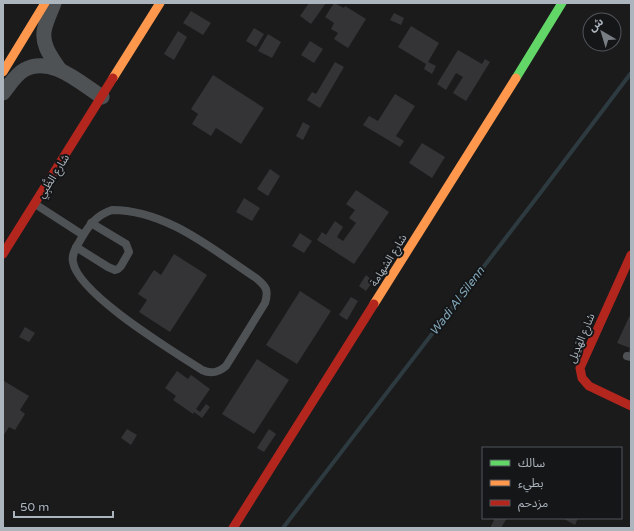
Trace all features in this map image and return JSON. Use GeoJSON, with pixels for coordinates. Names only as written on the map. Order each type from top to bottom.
{"type":"FeatureCollection","features":[{"type":"Feature","properties":{"kind":"street"},"geometry":{"type":"LineString","coordinates":[[3,72],[44,3]]}},
{"type":"Feature","properties":{"kind":"street"},"geometry":{"type":"LineString","coordinates":[[54,3],[43,35],[44,44],[60,70]]}},
{"type":"Feature","properties":{"kind":"street","name":"شارع الظَّبِي"},"geometry":{"type":"LineString","coordinates":[[3,254],[160,3]]}},
{"type":"Feature","properties":{"kind":"street","name":"شارع الشهامة"},"geometry":{"type":"LineString","coordinates":[[233,528],[562,3]]}},
{"type":"Feature","properties":{"kind":"street"},"geometry":{"type":"LineString","coordinates":[[3,93],[23,71],[32,67],[41,66],[60,70],[102,97]]}},
{"type":"Feature","properties":{"kind":"street","name":"شارع الهَدِيل"},"geometry":{"type":"LineString","coordinates":[[631,255],[580,368],[580,375],[584,382],[589,386],[631,406]]}},
{"type":"Feature","properties":{"kind":"lane"},"geometry":{"type":"LineString","coordinates":[[35,204],[83,235]]}},
{"type":"Feature","properties":{"kind":"lane"},"geometry":{"type":"LineString","coordinates":[[112,210],[136,212],[165,222],[197,239],[262,283],[266,288],[267,296],[265,303],[226,366],[214,373],[202,370],[128,320],[100,298],[79,276],[74,268],[72,260],[76,247],[83,235],[91,223],[105,212],[112,210]]}},
{"type":"Feature","properties":{"kind":"lane"},"geometry":{"type":"LineString","coordinates":[[76,247],[111,269],[118,269],[121,266],[129,252],[126,244],[91,223]]}},
{"type":"Feature","properties":{"kind":"building"},"geometry":{"type":"Polygon","coordinates":[[[309,3],[326,3],[311,24],[300,16],[309,3]]]}},
{"type":"Feature","properties":{"kind":"building"},"geometry":{"type":"Polygon","coordinates":[[[334,3],[344,8],[345,6],[366,19],[348,48],[334,39],[338,33],[331,29],[334,23],[325,17],[334,3]]]}},
{"type":"Feature","properties":{"kind":"building"},"geometry":{"type":"Polygon","coordinates":[[[191,11],[211,23],[203,35],[183,23],[191,11]]]}},
{"type":"Feature","properties":{"kind":"building"},"geometry":{"type":"Polygon","coordinates":[[[394,13],[404,18],[401,25],[390,20],[394,13]]]}},
{"type":"Feature","properties":{"kind":"building"},"geometry":{"type":"Polygon","coordinates":[[[411,26],[439,43],[428,62],[436,66],[432,74],[424,69],[426,64],[398,47],[411,26]]]}},
{"type":"Feature","properties":{"kind":"building"},"geometry":{"type":"Polygon","coordinates":[[[254,28],[264,34],[256,47],[246,41],[254,28]]]}},
{"type":"Feature","properties":{"kind":"building"},"geometry":{"type":"Polygon","coordinates":[[[178,31],[187,37],[174,60],[164,54],[178,31]]]}},
{"type":"Feature","properties":{"kind":"building"},"geometry":{"type":"Polygon","coordinates":[[[268,34],[281,42],[272,58],[258,51],[268,34]]]}},
{"type":"Feature","properties":{"kind":"building"},"geometry":{"type":"Polygon","coordinates":[[[310,41],[323,49],[314,63],[301,55],[310,41]]]}},
{"type":"Feature","properties":{"kind":"building"},"geometry":{"type":"Polygon","coordinates":[[[458,50],[482,64],[485,59],[490,62],[466,101],[453,93],[463,77],[456,73],[446,90],[437,84],[458,50]]]}},
{"type":"Feature","properties":{"kind":"building"},"geometry":{"type":"Polygon","coordinates":[[[335,62],[344,67],[320,108],[307,100],[312,92],[316,94],[335,62]]]}},
{"type":"Feature","properties":{"kind":"building"},"geometry":{"type":"Polygon","coordinates":[[[213,75],[264,108],[241,144],[216,128],[211,136],[192,124],[198,114],[191,109],[213,75]]]}},
{"type":"Feature","properties":{"kind":"building"},"geometry":{"type":"Polygon","coordinates":[[[395,94],[415,106],[396,136],[404,141],[400,147],[363,125],[369,116],[378,121],[395,94]]]}},
{"type":"Feature","properties":{"kind":"building"},"geometry":{"type":"Polygon","coordinates":[[[303,122],[310,126],[303,140],[296,136],[303,122]]]}},
{"type":"Feature","properties":{"kind":"building"},"geometry":{"type":"Polygon","coordinates":[[[422,143],[445,157],[432,178],[409,163],[422,143]]]}},
{"type":"Feature","properties":{"kind":"building"},"geometry":{"type":"Polygon","coordinates":[[[270,169],[280,176],[268,196],[257,189],[270,169]]]}},
{"type":"Feature","properties":{"kind":"building"},"geometry":{"type":"Polygon","coordinates":[[[356,190],[389,212],[354,264],[317,240],[322,232],[326,235],[335,221],[343,227],[337,237],[343,241],[356,223],[349,218],[355,210],[346,204],[356,190]]]}},
{"type":"Feature","properties":{"kind":"building"},"geometry":{"type":"Polygon","coordinates":[[[244,198],[260,208],[252,221],[236,212],[244,198]]]}},
{"type":"Feature","properties":{"kind":"building"},"geometry":{"type":"Polygon","coordinates":[[[300,233],[312,241],[304,253],[292,246],[300,233]]]}},
{"type":"Feature","properties":{"kind":"building"},"geometry":{"type":"Polygon","coordinates":[[[174,254],[207,275],[170,332],[139,312],[147,300],[138,294],[154,270],[161,275],[174,254]]]}},
{"type":"Feature","properties":{"kind":"building"},"geometry":{"type":"Polygon","coordinates":[[[366,275],[373,281],[366,291],[359,286],[366,275]]]}},
{"type":"Feature","properties":{"kind":"building"},"geometry":{"type":"Polygon","coordinates":[[[300,291],[331,311],[297,364],[266,345],[300,291]]]}},
{"type":"Feature","properties":{"kind":"building"},"geometry":{"type":"Polygon","coordinates":[[[351,297],[358,301],[347,320],[339,315],[351,297]]]}},
{"type":"Feature","properties":{"kind":"building"},"geometry":{"type":"Polygon","coordinates":[[[631,313],[631,354],[628,353],[630,348],[617,343],[631,313]]]}},
{"type":"Feature","properties":{"kind":"building"},"geometry":{"type":"Polygon","coordinates":[[[25,327],[35,333],[29,342],[19,337],[25,327]]]}},
{"type":"Feature","properties":{"kind":"building"},"geometry":{"type":"Polygon","coordinates":[[[257,359],[289,380],[254,434],[222,414],[257,359]]]}},
{"type":"Feature","properties":{"kind":"building"},"geometry":{"type":"Polygon","coordinates":[[[177,371],[188,379],[191,375],[210,389],[196,409],[200,412],[206,404],[210,407],[202,418],[194,412],[193,414],[173,400],[176,396],[165,388],[177,371]]]}},
{"type":"Feature","properties":{"kind":"building"},"geometry":{"type":"Polygon","coordinates":[[[4,381],[29,396],[20,410],[25,414],[15,430],[9,427],[3,436],[3,383],[4,381]]]}},
{"type":"Feature","properties":{"kind":"building"},"geometry":{"type":"Polygon","coordinates":[[[127,429],[137,435],[131,445],[121,438],[127,429]]]}},
{"type":"Feature","properties":{"kind":"building"},"geometry":{"type":"Polygon","coordinates":[[[269,429],[276,434],[264,452],[257,448],[269,429]]]}},
{"type":"Feature","properties":{"kind":"building"},"geometry":{"type":"Polygon","coordinates":[[[494,519],[506,519],[501,528],[490,528],[494,519]]]}},
{"type":"Feature","properties":{"kind":"building"},"geometry":{"type":"Polygon","coordinates":[[[564,519],[578,519],[575,525],[564,519]]]}},
{"type":"Feature","properties":{"kind":"waterway","name":"Wadi Al Silenn"},"geometry":{"type":"LineString","coordinates":[[283,528],[631,73]]}},
{"type":"Feature","properties":{"kind":"traffic: fast"},"geometry":{"type":"LineString","coordinates":[[516,78],[562,3]]}},
{"type":"Feature","properties":{"kind":"traffic: slow"},"geometry":{"type":"LineString","coordinates":[[3,72],[45,3]]}},
{"type":"Feature","properties":{"kind":"traffic: slow"},"geometry":{"type":"LineString","coordinates":[[113,78],[160,3]]}},
{"type":"Feature","properties":{"kind":"traffic: slow"},"geometry":{"type":"LineString","coordinates":[[374,304],[516,78]]}},
{"type":"Feature","properties":{"kind":"traffic: jam"},"geometry":{"type":"LineString","coordinates":[[3,254],[113,78]]}},
{"type":"Feature","properties":{"kind":"traffic: jam"},"geometry":{"type":"LineString","coordinates":[[631,255],[580,368],[582,378],[589,386],[631,406]]}},
{"type":"Feature","properties":{"kind":"traffic: jam"},"geometry":{"type":"LineString","coordinates":[[233,528],[374,304]]}}]}
